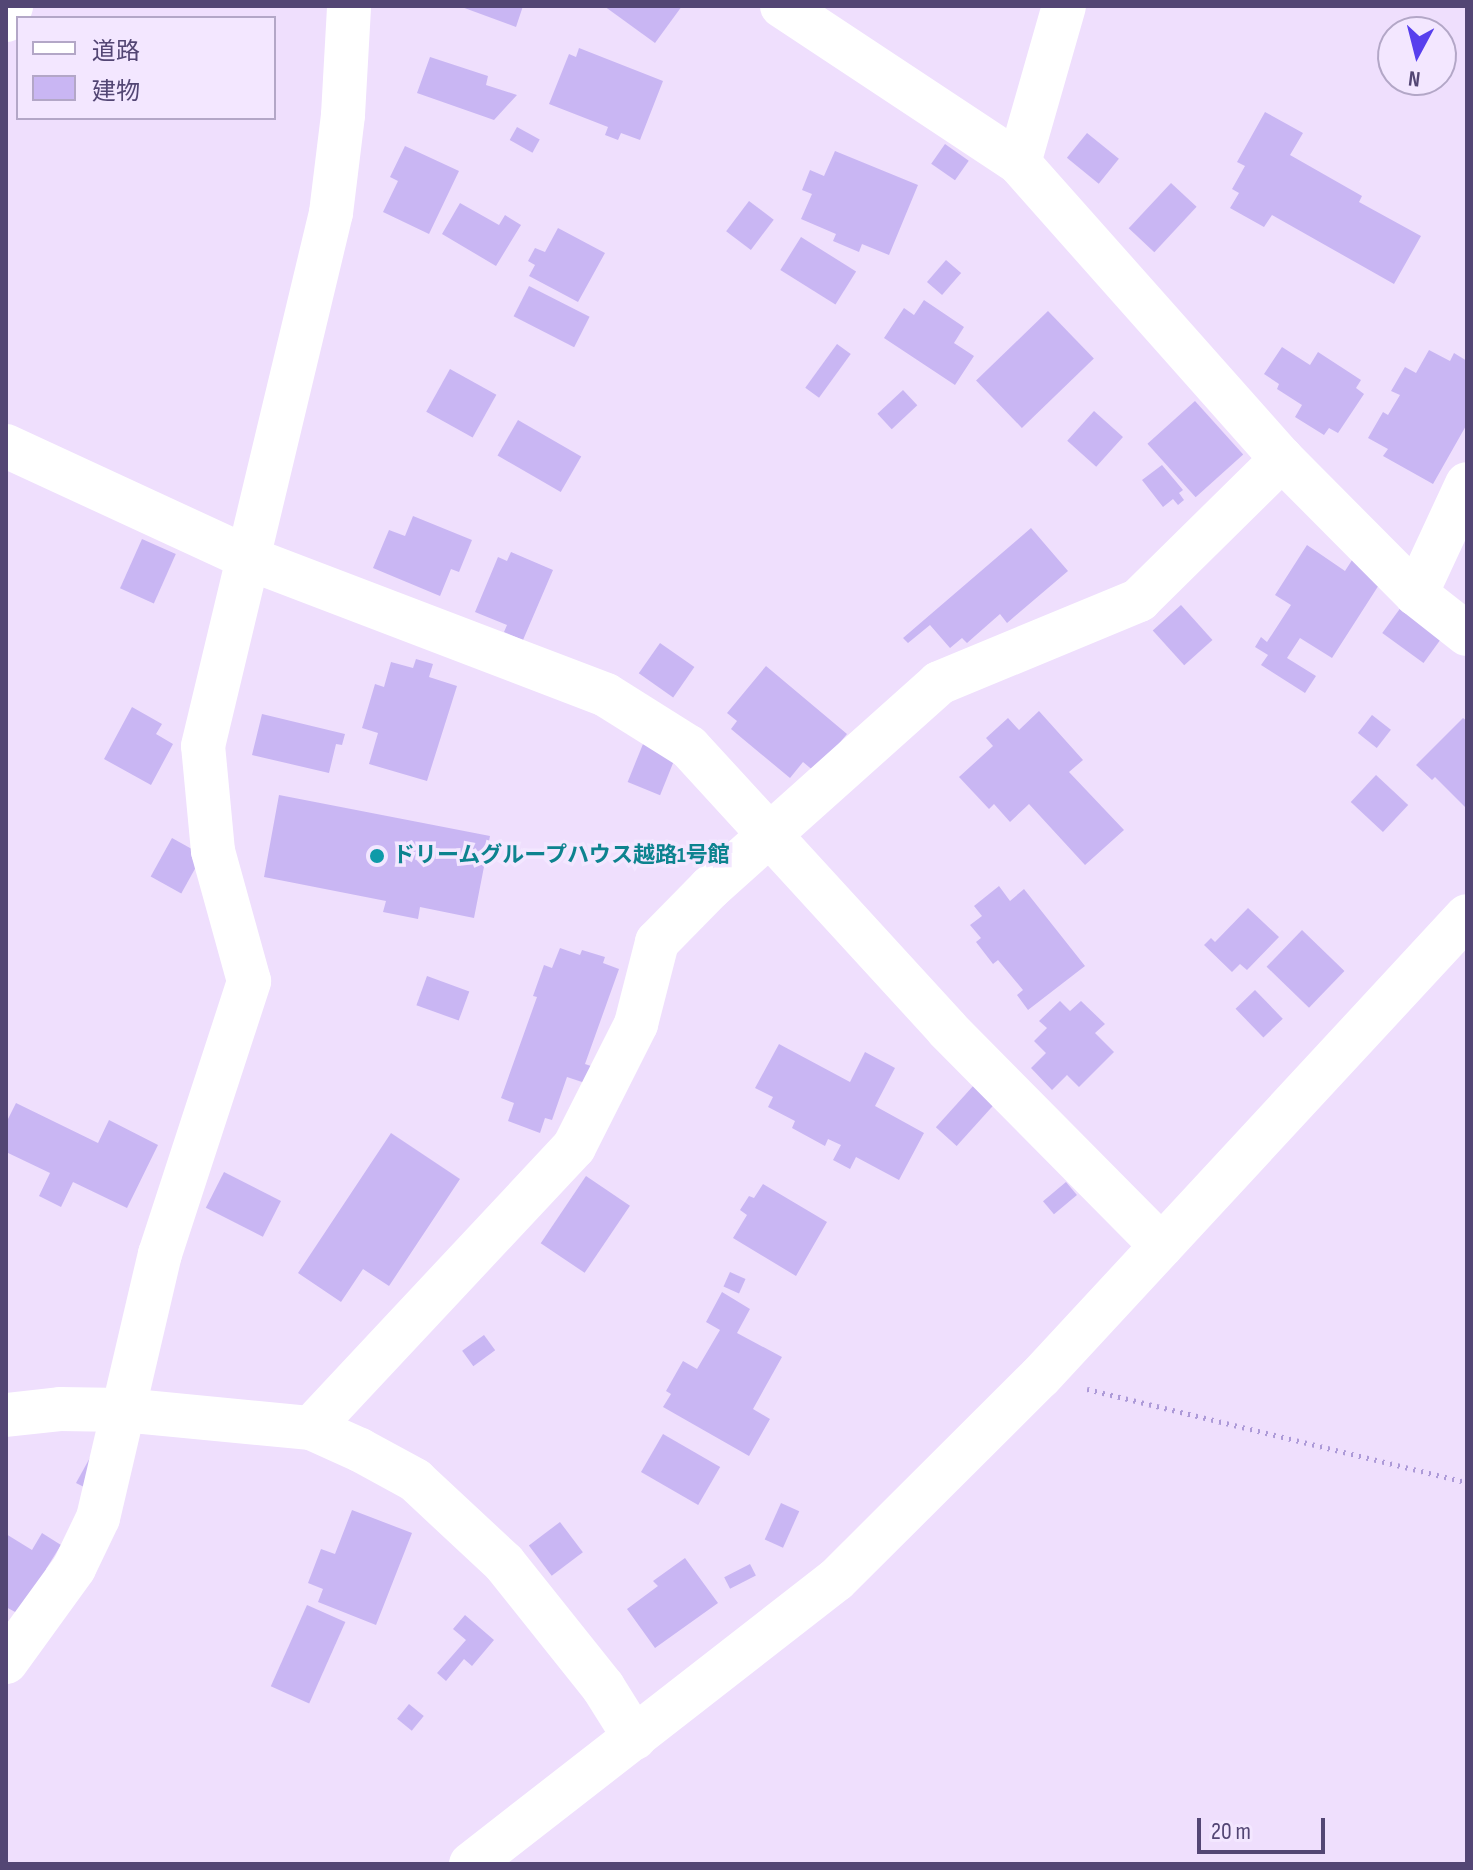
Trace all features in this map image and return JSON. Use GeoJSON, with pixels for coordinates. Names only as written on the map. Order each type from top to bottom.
{"type":"FeatureCollection","features":[{"type":"Feature","properties":{"kind":"street"},"geometry":{"type":"LineString","coordinates":[[6,20],[11,6]]}},
{"type":"Feature","properties":{"kind":"street"},"geometry":{"type":"LineString","coordinates":[[6,1662],[74,1568],[98,1518],[160,1254],[249,981],[213,851],[203,746],[331,213],[343,115],[349,6]]}},
{"type":"Feature","properties":{"kind":"street"},"geometry":{"type":"LineString","coordinates":[[782,6],[1019,163],[1282,459],[1416,594],[1467,634]]}},
{"type":"Feature","properties":{"kind":"street"},"geometry":{"type":"LineString","coordinates":[[1019,163],[1064,6]]}},
{"type":"Feature","properties":{"kind":"street"},"geometry":{"type":"LineString","coordinates":[[6,446],[250,559],[606,695],[689,747],[947,1029],[1162,1246]]}},
{"type":"Feature","properties":{"kind":"street"},"geometry":{"type":"LineString","coordinates":[[311,1428],[574,1147],[636,1024],[657,942],[710,888],[939,683],[1139,600],[1282,459]]}},
{"type":"Feature","properties":{"kind":"street"},"geometry":{"type":"LineString","coordinates":[[1416,594],[1467,484]]}},
{"type":"Feature","properties":{"kind":"street"},"geometry":{"type":"LineString","coordinates":[[471,1864],[836,1580],[1040,1377],[1467,916]]}},
{"type":"Feature","properties":{"kind":"street"},"geometry":{"type":"LineString","coordinates":[[6,1415],[60,1409],[123,1410],[311,1428],[415,1480],[467,1525],[504,1563],[603,1687],[635,1738]]}},
{"type":"Feature","properties":{"kind":"path"},"geometry":{"type":"LineString","coordinates":[[1040,1377],[1467,1482]]}},
{"type":"Feature","properties":{"kind":"building"},"geometry":{"type":"Polygon","coordinates":[[[459,6],[523,6],[516,27],[459,6]]]}},
{"type":"Feature","properties":{"kind":"building"},"geometry":{"type":"Polygon","coordinates":[[[604,6],[682,6],[655,43],[604,6]]]}},
{"type":"Feature","properties":{"kind":"building"},"geometry":{"type":"Polygon","coordinates":[[[579,48],[663,81],[640,140],[621,133],[618,140],[605,135],[608,127],[549,104],[569,54],[576,57],[579,48]]]}},
{"type":"Feature","properties":{"kind":"building"},"geometry":{"type":"Polygon","coordinates":[[[430,57],[488,76],[486,85],[517,95],[494,120],[417,93],[430,57]]]}},
{"type":"Feature","properties":{"kind":"building"},"geometry":{"type":"Polygon","coordinates":[[[1265,112],[1303,133],[1290,155],[1362,196],[1359,202],[1421,236],[1394,284],[1272,215],[1264,227],[1230,208],[1239,193],[1232,189],[1245,166],[1237,162],[1265,112]]]}},
{"type":"Feature","properties":{"kind":"building"},"geometry":{"type":"Polygon","coordinates":[[[517,127],[540,140],[532,153],[510,140],[517,127]]]}},
{"type":"Feature","properties":{"kind":"building"},"geometry":{"type":"Polygon","coordinates":[[[1087,133],[1119,159],[1099,184],[1067,158],[1087,133]]]}},
{"type":"Feature","properties":{"kind":"building"},"geometry":{"type":"Polygon","coordinates":[[[945,144],[969,161],[955,180],[931,164],[945,144]]]}},
{"type":"Feature","properties":{"kind":"building"},"geometry":{"type":"Polygon","coordinates":[[[405,146],[459,171],[429,234],[383,212],[398,181],[390,177],[405,146]]]}},
{"type":"Feature","properties":{"kind":"building"},"geometry":{"type":"Polygon","coordinates":[[[835,151],[918,185],[889,255],[862,244],[859,252],[833,241],[836,234],[801,219],[812,194],[802,190],[810,170],[824,176],[835,151]]]}},
{"type":"Feature","properties":{"kind":"building"},"geometry":{"type":"Polygon","coordinates":[[[1171,183],[1197,207],[1154,252],[1129,228],[1171,183]]]}},
{"type":"Feature","properties":{"kind":"building"},"geometry":{"type":"Polygon","coordinates":[[[749,201],[774,220],[751,250],[726,231],[749,201]]]}},
{"type":"Feature","properties":{"kind":"building"},"geometry":{"type":"Polygon","coordinates":[[[460,203],[499,225],[505,215],[521,225],[496,266],[442,234],[460,203]]]}},
{"type":"Feature","properties":{"kind":"building"},"geometry":{"type":"Polygon","coordinates":[[[558,228],[605,253],[578,302],[529,276],[535,265],[528,261],[535,248],[545,252],[558,228]]]}},
{"type":"Feature","properties":{"kind":"building"},"geometry":{"type":"Polygon","coordinates":[[[801,237],[856,271],[835,305],[780,270],[801,237]]]}},
{"type":"Feature","properties":{"kind":"building"},"geometry":{"type":"Polygon","coordinates":[[[946,260],[961,273],[942,295],[927,282],[946,260]]]}},
{"type":"Feature","properties":{"kind":"building"},"geometry":{"type":"Polygon","coordinates":[[[529,286],[590,317],[574,347],[514,316],[529,286]]]}},
{"type":"Feature","properties":{"kind":"building"},"geometry":{"type":"Polygon","coordinates":[[[924,300],[964,327],[954,343],[974,356],[955,385],[884,338],[904,308],[914,315],[924,300]]]}},
{"type":"Feature","properties":{"kind":"building"},"geometry":{"type":"Polygon","coordinates":[[[1048,311],[1094,358],[1022,428],[976,380],[1048,311]]]}},
{"type":"Feature","properties":{"kind":"building"},"geometry":{"type":"Polygon","coordinates":[[[837,344],[851,354],[819,398],[805,388],[837,344]]]}},
{"type":"Feature","properties":{"kind":"building"},"geometry":{"type":"Polygon","coordinates":[[[1282,347],[1310,365],[1318,352],[1361,380],[1356,388],[1364,394],[1338,433],[1329,428],[1324,435],[1295,417],[1302,405],[1277,389],[1279,384],[1264,374],[1282,347]]]}},
{"type":"Feature","properties":{"kind":"building"},"geometry":{"type":"Polygon","coordinates":[[[1429,350],[1450,361],[1454,353],[1467,361],[1467,424],[1433,484],[1383,456],[1388,449],[1368,438],[1383,412],[1388,415],[1400,395],[1391,391],[1405,367],[1416,373],[1429,350]]]}},
{"type":"Feature","properties":{"kind":"building"},"geometry":{"type":"Polygon","coordinates":[[[450,369],[496,395],[473,438],[426,412],[450,369]]]}},
{"type":"Feature","properties":{"kind":"building"},"geometry":{"type":"Polygon","coordinates":[[[903,390],[917,405],[892,429],[877,414],[903,390]]]}},
{"type":"Feature","properties":{"kind":"building"},"geometry":{"type":"Polygon","coordinates":[[[1195,401],[1243,455],[1196,497],[1147,444],[1195,401]]]}},
{"type":"Feature","properties":{"kind":"building"},"geometry":{"type":"Polygon","coordinates":[[[1094,411],[1123,437],[1096,467],[1067,441],[1094,411]]]}},
{"type":"Feature","properties":{"kind":"building"},"geometry":{"type":"Polygon","coordinates":[[[518,420],[581,457],[561,492],[498,456],[518,420]]]}},
{"type":"Feature","properties":{"kind":"building"},"geometry":{"type":"Polygon","coordinates":[[[1162,465],[1183,490],[1179,493],[1184,500],[1178,505],[1173,499],[1163,507],[1142,480],[1162,465]]]}},
{"type":"Feature","properties":{"kind":"building"},"geometry":{"type":"Polygon","coordinates":[[[413,516],[472,540],[459,572],[451,569],[440,596],[373,568],[389,530],[405,536],[413,516]]]}},
{"type":"Feature","properties":{"kind":"building"},"geometry":{"type":"Polygon","coordinates":[[[1031,528],[1068,571],[1007,623],[1000,614],[967,643],[962,638],[950,648],[930,625],[908,643],[903,638],[1031,528]]]}},
{"type":"Feature","properties":{"kind":"building"},"geometry":{"type":"Polygon","coordinates":[[[142,539],[176,554],[154,603],[120,588],[142,539]]]}},
{"type":"Feature","properties":{"kind":"building"},"geometry":{"type":"Polygon","coordinates":[[[1307,545],[1345,571],[1354,557],[1384,577],[1332,658],[1300,638],[1287,658],[1316,676],[1305,693],[1261,665],[1268,655],[1255,647],[1261,637],[1267,642],[1291,605],[1275,595],[1307,545]]]}},
{"type":"Feature","properties":{"kind":"building"},"geometry":{"type":"Polygon","coordinates":[[[511,552],[553,570],[523,640],[504,632],[507,625],[475,612],[498,557],[507,561],[511,552]]]}},
{"type":"Feature","properties":{"kind":"building"},"geometry":{"type":"Polygon","coordinates":[[[1404,603],[1445,633],[1424,663],[1382,633],[1404,603]]]}},
{"type":"Feature","properties":{"kind":"building"},"geometry":{"type":"Polygon","coordinates":[[[1181,605],[1212,640],[1184,665],[1153,630],[1181,605]]]}},
{"type":"Feature","properties":{"kind":"building"},"geometry":{"type":"Polygon","coordinates":[[[660,643],[694,667],[673,697],[639,673],[660,643]]]}},
{"type":"Feature","properties":{"kind":"building"},"geometry":{"type":"Polygon","coordinates":[[[416,659],[433,664],[429,677],[457,686],[427,781],[369,764],[378,733],[362,728],[375,684],[384,687],[391,662],[413,668],[416,659]]]}},
{"type":"Feature","properties":{"kind":"building"},"geometry":{"type":"Polygon","coordinates":[[[766,666],[847,734],[815,772],[803,762],[790,778],[731,729],[737,721],[727,713],[766,666]]]}},
{"type":"Feature","properties":{"kind":"building"},"geometry":{"type":"Polygon","coordinates":[[[132,707],[162,724],[156,734],[173,744],[151,785],[104,759],[132,707]]]}},
{"type":"Feature","properties":{"kind":"building"},"geometry":{"type":"Polygon","coordinates":[[[1039,711],[1083,760],[1069,772],[1124,830],[1085,865],[1029,804],[1010,822],[994,804],[989,809],[959,777],[993,746],[986,738],[1008,718],[1019,730],[1039,711]]]}},
{"type":"Feature","properties":{"kind":"building"},"geometry":{"type":"Polygon","coordinates":[[[262,714],[345,734],[342,745],[336,744],[329,773],[252,755],[262,714]]]}},
{"type":"Feature","properties":{"kind":"building"},"geometry":{"type":"Polygon","coordinates":[[[1372,715],[1391,730],[1377,748],[1358,733],[1372,715]]]}},
{"type":"Feature","properties":{"kind":"building"},"geometry":{"type":"Polygon","coordinates":[[[1463,718],[1467,721],[1467,809],[1435,777],[1432,780],[1416,765],[1463,718]]]}},
{"type":"Feature","properties":{"kind":"building"},"geometry":{"type":"Polygon","coordinates":[[[643,744],[675,757],[660,795],[628,782],[643,744]]]}},
{"type":"Feature","properties":{"kind":"building"},"geometry":{"type":"Polygon","coordinates":[[[1376,775],[1408,805],[1383,832],[1351,802],[1376,775]]]}},
{"type":"Feature","properties":{"kind":"building","name":"ドリームグループハウス越路1号館"},"geometry":{"type":"Polygon","coordinates":[[[279,795],[490,836],[474,918],[420,907],[418,919],[383,912],[386,901],[264,877],[279,795]]]}},
{"type":"Feature","properties":{"kind":"building"},"geometry":{"type":"Polygon","coordinates":[[[172,838],[203,855],[181,893],[151,876],[172,838]]]}},
{"type":"Feature","properties":{"kind":"building"},"geometry":{"type":"Polygon","coordinates":[[[999,886],[1010,901],[1024,889],[1085,966],[1028,1010],[1017,995],[1023,990],[998,960],[993,964],[976,942],[981,938],[970,925],[982,916],[974,906],[999,886]]]}},
{"type":"Feature","properties":{"kind":"building"},"geometry":{"type":"Polygon","coordinates":[[[1248,908],[1279,937],[1247,970],[1240,964],[1232,972],[1204,945],[1211,938],[1215,942],[1248,908]]]}},
{"type":"Feature","properties":{"kind":"building"},"geometry":{"type":"Polygon","coordinates":[[[1302,930],[1344,971],[1309,1008],[1267,967],[1302,930]]]}},
{"type":"Feature","properties":{"kind":"building"},"geometry":{"type":"Polygon","coordinates":[[[560,948],[580,955],[582,950],[605,957],[603,963],[619,969],[585,1064],[591,1066],[585,1083],[567,1077],[552,1120],[545,1118],[540,1133],[508,1121],[514,1103],[501,1098],[537,997],[533,996],[544,965],[552,968],[560,948]]]}},
{"type":"Feature","properties":{"kind":"building"},"geometry":{"type":"Polygon","coordinates":[[[427,976],[469,991],[459,1021],[416,1005],[427,976]]]}},
{"type":"Feature","properties":{"kind":"building"},"geometry":{"type":"Polygon","coordinates":[[[1255,990],[1283,1019],[1263,1038],[1236,1009],[1255,990]]]}},
{"type":"Feature","properties":{"kind":"building"},"geometry":{"type":"Polygon","coordinates":[[[1060,1001],[1070,1011],[1081,1001],[1105,1024],[1095,1033],[1114,1052],[1079,1087],[1067,1075],[1052,1090],[1031,1068],[1046,1053],[1034,1041],[1047,1028],[1039,1021],[1060,1001]]]}},
{"type":"Feature","properties":{"kind":"building"},"geometry":{"type":"Polygon","coordinates":[[[779,1044],[850,1082],[865,1052],[895,1068],[875,1106],[924,1133],[899,1180],[856,1157],[850,1169],[833,1160],[841,1145],[828,1139],[825,1146],[792,1128],[795,1121],[768,1107],[773,1097],[755,1088],[779,1044]]]}},
{"type":"Feature","properties":{"kind":"building"},"geometry":{"type":"Polygon","coordinates":[[[974,1085],[995,1104],[957,1146],[936,1127],[974,1085]]]}},
{"type":"Feature","properties":{"kind":"building"},"geometry":{"type":"Polygon","coordinates":[[[16,1103],[98,1143],[109,1120],[158,1145],[127,1208],[73,1182],[61,1207],[39,1196],[50,1173],[6,1152],[6,1123],[16,1103]]]}},
{"type":"Feature","properties":{"kind":"building"},"geometry":{"type":"Polygon","coordinates":[[[391,1133],[460,1179],[389,1286],[363,1269],[341,1302],[298,1273],[391,1133]]]}},
{"type":"Feature","properties":{"kind":"building"},"geometry":{"type":"Polygon","coordinates":[[[224,1172],[281,1201],[263,1237],[206,1208],[224,1172]]]}},
{"type":"Feature","properties":{"kind":"building"},"geometry":{"type":"Polygon","coordinates":[[[586,1176],[630,1206],[585,1273],[541,1243],[586,1176]]]}},
{"type":"Feature","properties":{"kind":"building"},"geometry":{"type":"Polygon","coordinates":[[[1066,1182],[1077,1195],[1054,1214],[1043,1201],[1066,1182]]]}},
{"type":"Feature","properties":{"kind":"building"},"geometry":{"type":"Polygon","coordinates":[[[763,1184],[827,1222],[796,1276],[733,1238],[747,1215],[740,1210],[749,1196],[754,1198],[763,1184]]]}},
{"type":"Feature","properties":{"kind":"building"},"geometry":{"type":"Polygon","coordinates":[[[730,1272],[746,1279],[739,1294],[723,1287],[730,1272]]]}},
{"type":"Feature","properties":{"kind":"building"},"geometry":{"type":"Polygon","coordinates":[[[722,1292],[750,1309],[737,1333],[782,1357],[753,1409],[770,1419],[749,1456],[663,1407],[671,1394],[666,1391],[683,1361],[697,1369],[720,1330],[706,1322],[722,1292]]]}},
{"type":"Feature","properties":{"kind":"building"},"geometry":{"type":"Polygon","coordinates":[[[484,1335],[495,1350],[473,1366],[462,1351],[484,1335]]]}},
{"type":"Feature","properties":{"kind":"building"},"geometry":{"type":"Polygon","coordinates":[[[663,1434],[720,1467],[698,1505],[641,1472],[663,1434]]]}},
{"type":"Feature","properties":{"kind":"building"},"geometry":{"type":"Polygon","coordinates":[[[92,1454],[88,1489],[76,1483],[92,1454]]]}},
{"type":"Feature","properties":{"kind":"building"},"geometry":{"type":"Polygon","coordinates":[[[781,1503],[799,1511],[783,1548],[765,1540],[781,1503]]]}},
{"type":"Feature","properties":{"kind":"building"},"geometry":{"type":"Polygon","coordinates":[[[352,1510],[412,1533],[376,1625],[318,1602],[323,1589],[308,1583],[321,1549],[335,1554],[352,1510]]]}},
{"type":"Feature","properties":{"kind":"building"},"geometry":{"type":"Polygon","coordinates":[[[560,1522],[583,1552],[552,1576],[529,1545],[560,1522]]]}},
{"type":"Feature","properties":{"kind":"building"},"geometry":{"type":"Polygon","coordinates":[[[42,1533],[61,1545],[46,1569],[56,1575],[17,1613],[6,1607],[6,1534],[32,1550],[42,1533]]]}},
{"type":"Feature","properties":{"kind":"building"},"geometry":{"type":"Polygon","coordinates":[[[685,1558],[718,1603],[655,1648],[627,1609],[658,1586],[653,1581],[685,1558]]]}},
{"type":"Feature","properties":{"kind":"building"},"geometry":{"type":"Polygon","coordinates":[[[750,1564],[756,1576],[730,1589],[724,1577],[750,1564]]]}},
{"type":"Feature","properties":{"kind":"building"},"geometry":{"type":"Polygon","coordinates":[[[307,1605],[345,1622],[309,1703],[271,1686],[307,1605]]]}},
{"type":"Feature","properties":{"kind":"building"},"geometry":{"type":"Polygon","coordinates":[[[465,1615],[494,1640],[472,1666],[464,1659],[446,1681],[437,1673],[466,1640],[453,1629],[465,1615]]]}},
{"type":"Feature","properties":{"kind":"building"},"geometry":{"type":"Polygon","coordinates":[[[409,1704],[424,1716],[412,1731],[397,1719],[409,1704]]]}},
{"type":"Feature","properties":{"kind":"place","name":"ドリームグループハウス越路1号館"},"geometry":{"type":"Point","coordinates":[377,856]}}]}
